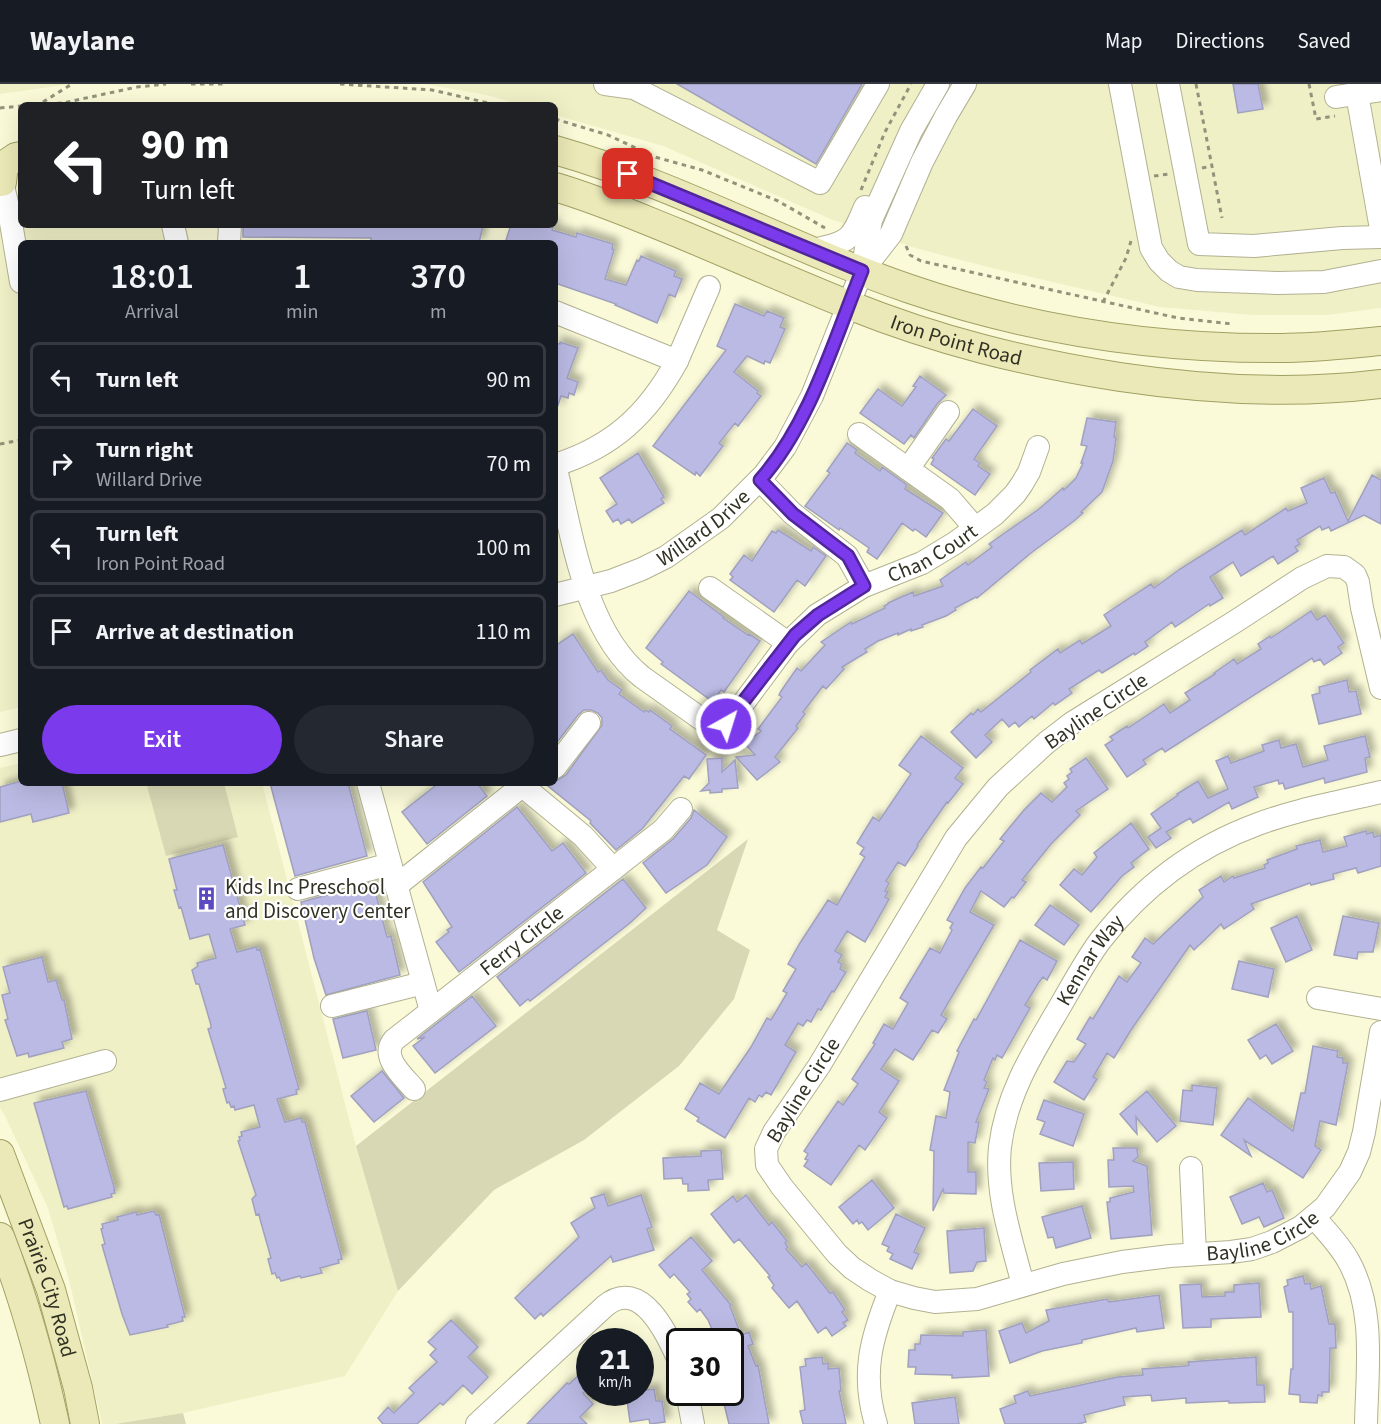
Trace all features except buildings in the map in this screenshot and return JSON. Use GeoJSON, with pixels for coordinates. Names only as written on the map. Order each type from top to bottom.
{"type":"FeatureCollection","features":[{"type":"Feature","properties":{"kind":"main road"},"geometry":{"type":"LineString","coordinates":[[0,146],[18,142]]}},
{"type":"Feature","properties":{"kind":"main road","name":"Iron Point Road"},"geometry":{"type":"LineString","coordinates":[[558,151],[820,240],[862,271],[959,304],[1071,331],[1126,340],[1194,346],[1272,348],[1381,341]]}},
{"type":"Feature","properties":{"kind":"main road"},"geometry":{"type":"LineString","coordinates":[[8,180],[4,165],[18,156]]}},
{"type":"Feature","properties":{"kind":"main road","name":"Iron Point Road"},"geometry":{"type":"LineString","coordinates":[[558,188],[629,213],[849,304],[938,337],[989,352],[1059,368],[1226,390],[1308,389],[1381,384]]}},
{"type":"Feature","properties":{"kind":"main road","name":"Prairie City Road"},"geometry":{"type":"LineString","coordinates":[[0,1154],[51,1290],[78,1388],[85,1424]]}},
{"type":"Feature","properties":{"kind":"main road","name":"Prairie City Road"},"geometry":{"type":"LineString","coordinates":[[0,1237],[33,1332],[56,1424]]}},
{"type":"Feature","properties":{"kind":"street"},"geometry":{"type":"LineString","coordinates":[[606,84],[635,86],[820,183],[878,84]]}},
{"type":"Feature","properties":{"kind":"street"},"geometry":{"type":"LineString","coordinates":[[820,240],[841,243],[855,230],[894,136],[924,84]]}},
{"type":"Feature","properties":{"kind":"street"},"geometry":{"type":"LineString","coordinates":[[862,271],[871,220],[911,131],[938,84]]}},
{"type":"Feature","properties":{"kind":"street"},"geometry":{"type":"LineString","coordinates":[[862,271],[891,234],[922,162],[965,84]]}},
{"type":"Feature","properties":{"kind":"street"},"geometry":{"type":"LineString","coordinates":[[1120,84],[1151,248],[1169,271],[1179,277],[1197,280],[1277,283],[1324,282],[1381,271]]}},
{"type":"Feature","properties":{"kind":"street"},"geometry":{"type":"LineString","coordinates":[[1168,84],[1198,244],[1254,246],[1381,237]]}},
{"type":"Feature","properties":{"kind":"street"},"geometry":{"type":"LineString","coordinates":[[1381,90],[1347,95],[1381,229]]}},
{"type":"Feature","properties":{"kind":"street"},"geometry":{"type":"LineString","coordinates":[[8,180],[18,258]]}},
{"type":"Feature","properties":{"kind":"street"},"geometry":{"type":"LineString","coordinates":[[1297,243],[1304,282]]}},
{"type":"Feature","properties":{"kind":"street","name":"Willard Drive"},"geometry":{"type":"LineString","coordinates":[[558,594],[611,581],[642,569],[682,547],[721,518],[760,480],[785,447],[803,413],[862,271]]}},
{"type":"Feature","properties":{"kind":"street"},"geometry":{"type":"LineString","coordinates":[[558,464],[598,448],[618,435],[655,397],[677,361],[709,287]]}},
{"type":"Feature","properties":{"kind":"street"},"geometry":{"type":"LineString","coordinates":[[558,313],[677,361]]}},
{"type":"Feature","properties":{"kind":"street"},"geometry":{"type":"LineString","coordinates":[[908,468],[948,412]]}},
{"type":"Feature","properties":{"kind":"street"},"geometry":{"type":"LineString","coordinates":[[859,434],[956,504],[975,528]]}},
{"type":"Feature","properties":{"kind":"street","name":"Chan Court"},"geometry":{"type":"LineString","coordinates":[[586,588],[599,621],[623,659],[642,676],[712,726],[721,726],[730,721],[788,643],[818,615],[864,586],[922,563],[995,514],[1015,494],[1029,472],[1038,447]]}},
{"type":"Feature","properties":{"kind":"street"},"geometry":{"type":"LineString","coordinates":[[558,477],[586,588]]}},
{"type":"Feature","properties":{"kind":"street"},"geometry":{"type":"LineString","coordinates":[[760,480],[793,514],[848,556],[864,586]]}},
{"type":"Feature","properties":{"kind":"street","name":"Bayline Circle"},"geometry":{"type":"LineString","coordinates":[[1381,688],[1355,575],[1344,567],[1327,566],[1302,578],[1072,723],[1021,764],[976,812],[934,871],[819,1066],[774,1132],[766,1149],[767,1165],[837,1254],[861,1274],[890,1291],[914,1298],[956,1302],[977,1299],[1063,1274],[1122,1262],[1252,1249],[1272,1242],[1301,1227],[1314,1217],[1339,1190],[1350,1172],[1359,1152],[1364,1132],[1381,1032]]}},
{"type":"Feature","properties":{"kind":"street"},"geometry":{"type":"LineString","coordinates":[[710,588],[788,643]]}},
{"type":"Feature","properties":{"kind":"street"},"geometry":{"type":"LineString","coordinates":[[558,763],[589,723]]}},
{"type":"Feature","properties":{"kind":"street"},"geometry":{"type":"LineString","coordinates":[[0,745],[18,741]]}},
{"type":"Feature","properties":{"kind":"street"},"geometry":{"type":"LineString","coordinates":[[369,786],[430,1011]]}},
{"type":"Feature","properties":{"kind":"street"},"geometry":{"type":"LineString","coordinates":[[298,889],[393,875],[529,787],[586,839],[613,869]]}},
{"type":"Feature","properties":{"kind":"street","name":"Kennar Way"},"geometry":{"type":"LineString","coordinates":[[1023,1285],[1000,1180],[1000,1148],[1005,1117],[1011,1096],[1024,1067],[1099,942],[1122,915],[1165,875],[1194,854],[1226,837],[1258,824],[1293,813],[1381,792]]}},
{"type":"Feature","properties":{"kind":"street","name":"Ferry Circle"},"geometry":{"type":"LineString","coordinates":[[414,1089],[390,1059],[388,1048],[397,1037],[663,830],[681,809]]}},
{"type":"Feature","properties":{"kind":"street"},"geometry":{"type":"LineString","coordinates":[[332,1006],[423,983]]}},
{"type":"Feature","properties":{"kind":"street"},"geometry":{"type":"LineString","coordinates":[[1318,998],[1381,1009]]}},
{"type":"Feature","properties":{"kind":"street"},"geometry":{"type":"LineString","coordinates":[[0,1090],[105,1061]]}},
{"type":"Feature","properties":{"kind":"street"},"geometry":{"type":"LineString","coordinates":[[1191,1168],[1195,1254]]}},
{"type":"Feature","properties":{"kind":"street"},"geometry":{"type":"LineString","coordinates":[[1314,1217],[1349,1262],[1364,1302],[1367,1331],[1366,1424]]}},
{"type":"Feature","properties":{"kind":"street"},"geometry":{"type":"LineString","coordinates":[[876,1424],[868,1389],[868,1358],[875,1327],[890,1291]]}},
{"type":"Feature","properties":{"kind":"street"},"geometry":{"type":"LineString","coordinates":[[477,1424],[605,1306],[616,1299],[626,1296],[635,1299],[649,1310],[666,1336]]}},
{"type":"Feature","properties":{"kind":"street"},"geometry":{"type":"LineString","coordinates":[[690,1406],[693,1424]]}},
{"type":"Feature","properties":{"kind":"path"},"geometry":{"type":"LineString","coordinates":[[44,102],[72,84]]}},
{"type":"Feature","properties":{"kind":"path"},"geometry":{"type":"LineString","coordinates":[[67,102],[127,88],[166,84]]}},
{"type":"Feature","properties":{"kind":"path"},"geometry":{"type":"LineString","coordinates":[[191,84],[224,84]]}},
{"type":"Feature","properties":{"kind":"path"},"geometry":{"type":"LineString","coordinates":[[340,84],[432,90],[484,102]]}},
{"type":"Feature","properties":{"kind":"path"},"geometry":{"type":"LineString","coordinates":[[861,190],[885,132],[911,84]]}},
{"type":"Feature","properties":{"kind":"path"},"geometry":{"type":"LineString","coordinates":[[1196,84],[1222,218]]}},
{"type":"Feature","properties":{"kind":"path"},"geometry":{"type":"LineString","coordinates":[[0,108],[18,106]]}},
{"type":"Feature","properties":{"kind":"path"},"geometry":{"type":"LineString","coordinates":[[558,119],[608,135],[655,157],[702,170],[778,201],[820,240]]}},
{"type":"Feature","properties":{"kind":"path"},"geometry":{"type":"LineString","coordinates":[[906,238],[906,249],[910,255],[921,261],[1178,318],[1239,325]]}},
{"type":"Feature","properties":{"kind":"path"},"geometry":{"type":"LineString","coordinates":[[0,444],[18,441]]}},
{"type":"Feature","properties":{"kind":"shaded area"},"geometry":{"type":"Polygon","coordinates":[[[0,84],[72,84],[0,94],[0,84]]]}},
{"type":"Feature","properties":{"kind":"shaded area"},"geometry":{"type":"Polygon","coordinates":[[[424,84],[1381,84],[1381,308],[1327,315],[1252,315],[1160,307],[992,268],[915,248],[833,220],[663,146],[558,116],[558,102],[511,102],[487,95],[424,84]]]}},
{"type":"Feature","properties":{"kind":"shaded area"},"geometry":{"type":"Polygon","coordinates":[[[18,195],[18,228],[187,228],[189,240],[18,240],[18,708],[0,712],[0,200],[18,195]]]}},
{"type":"Feature","properties":{"kind":"shaded area"},"geometry":{"type":"Polygon","coordinates":[[[18,764],[18,786],[263,786],[356,1146],[398,1291],[345,1376],[183,1413],[102,1424],[69,1280],[48,1208],[0,1108],[0,768],[18,764]]]}},
{"type":"Feature","properties":{"kind":"shaded area"},"geometry":{"type":"Polygon","coordinates":[[[147,786],[225,786],[238,837],[166,856],[147,786]]]}},
{"type":"Feature","properties":{"kind":"shaded area"},"geometry":{"type":"Polygon","coordinates":[[[748,839],[717,930],[750,950],[734,999],[679,1066],[584,1140],[494,1190],[398,1291],[356,1146],[748,839]]]}},
{"type":"Feature","properties":{"kind":"shaded area"},"geometry":{"type":"Polygon","coordinates":[[[183,1413],[186,1424],[115,1424],[183,1413]]]}},
{"type":"Feature","properties":{"kind":"place","name":"Kids Inc Preschool and Discovery Center"},"geometry":{"type":"Point","coordinates":[207,899]}},
{"type":"Feature","properties":{"kind":"route"},"geometry":{"type":"LineString","coordinates":[[628,174],[862,271],[812,396],[785,447],[760,480],[793,514],[848,556],[864,586],[818,615],[795,635],[726,724]]}}]}
